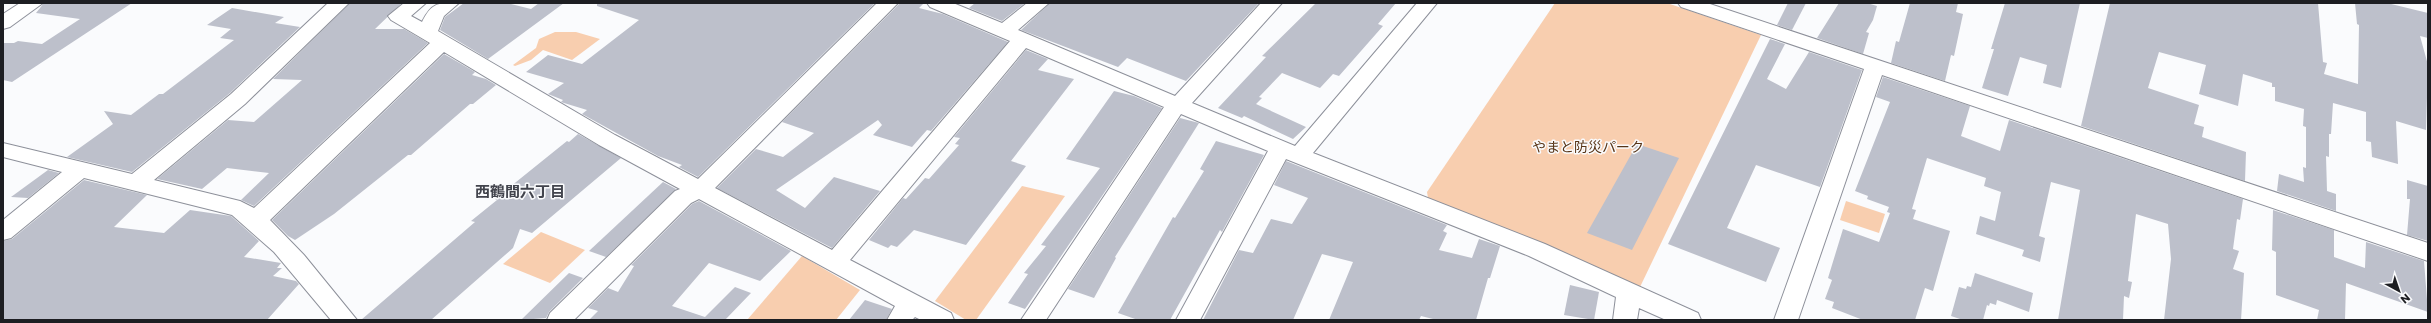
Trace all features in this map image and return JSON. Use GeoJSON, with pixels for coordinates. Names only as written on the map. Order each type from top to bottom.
{"type":"FeatureCollection","features":[{"type":"Feature","properties":{"kind":"street"},"geometry":{"type":"LineString","coordinates":[[3,23],[33,3]]}},
{"type":"Feature","properties":{"kind":"street"},"geometry":{"type":"LineString","coordinates":[[137,182],[238,98],[339,3]]}},
{"type":"Feature","properties":{"kind":"street"},"geometry":{"type":"LineString","coordinates":[[416,3],[398,16],[607,140],[835,262],[905,312],[942,320]]}},
{"type":"Feature","properties":{"kind":"street"},"geometry":{"type":"LineString","coordinates":[[559,320],[683,197],[701,189],[888,3]]}},
{"type":"Feature","properties":{"kind":"street"},"geometry":{"type":"LineString","coordinates":[[937,3],[1178,103],[1290,152],[1537,250],[1689,320]]}},
{"type":"Feature","properties":{"kind":"street"},"geometry":{"type":"LineString","coordinates":[[835,262],[1038,3]]}},
{"type":"Feature","properties":{"kind":"street"},"geometry":{"type":"LineString","coordinates":[[1033,320],[1178,103],[1272,3]]}},
{"type":"Feature","properties":{"kind":"street"},"geometry":{"type":"LineString","coordinates":[[1188,320],[1290,152],[1427,3]]}},
{"type":"Feature","properties":{"kind":"street"},"geometry":{"type":"LineString","coordinates":[[1688,3],[2428,252]]}},
{"type":"Feature","properties":{"kind":"street"},"geometry":{"type":"LineString","coordinates":[[256,220],[435,38],[435,6]]}},
{"type":"Feature","properties":{"kind":"street"},"geometry":{"type":"LineString","coordinates":[[1786,320],[1875,66]]}},
{"type":"Feature","properties":{"kind":"street"},"geometry":{"type":"LineString","coordinates":[[3,150],[137,182],[240,209],[256,220],[345,320]]}},
{"type":"Feature","properties":{"kind":"street"},"geometry":{"type":"LineString","coordinates":[[3,232],[80,169]]}},
{"type":"Feature","properties":{"kind":"street"},"geometry":{"type":"LineString","coordinates":[[1625,320],[1629,293]]}},
{"type":"Feature","properties":{"kind":"green space","name":"やまと防災パーク"},"geometry":{"type":"Polygon","coordinates":[[[1555,3],[1667,3],[1761,35],[1640,287],[1428,198],[1427,192],[1555,3]]]}},
{"type":"Feature","properties":{"kind":"green space"},"geometry":{"type":"Polygon","coordinates":[[[555,32],[576,32],[600,39],[572,60],[543,50],[531,60],[515,66],[513,65],[536,48],[539,39],[555,32]]]}},
{"type":"Feature","properties":{"kind":"green space"},"geometry":{"type":"Polygon","coordinates":[[[1022,186],[1065,196],[976,320],[966,320],[935,301],[1022,186]]]}},
{"type":"Feature","properties":{"kind":"green space"},"geometry":{"type":"Polygon","coordinates":[[[1846,201],[1885,214],[1879,233],[1840,220],[1846,201]]]}},
{"type":"Feature","properties":{"kind":"green space"},"geometry":{"type":"Polygon","coordinates":[[[541,232],[585,250],[550,283],[503,264],[541,232]]]}},
{"type":"Feature","properties":{"kind":"green space"},"geometry":{"type":"Polygon","coordinates":[[[802,256],[860,290],[836,320],[747,320],[802,256]]]}},
{"type":"Feature","properties":{"kind":"building"},"geometry":{"type":"Polygon","coordinates":[[[44,3],[132,3],[12,82],[3,80],[3,43],[14,43],[18,41],[42,44],[80,19],[36,13],[44,3]]]}},
{"type":"Feature","properties":{"kind":"building"},"geometry":{"type":"Polygon","coordinates":[[[350,3],[402,3],[375,29],[404,29],[428,43],[254,206],[241,200],[269,173],[227,168],[202,189],[157,179],[228,120],[254,122],[302,80],[273,79],[350,3]]]}},
{"type":"Feature","properties":{"kind":"building"},"geometry":{"type":"Polygon","coordinates":[[[464,3],[507,3],[531,9],[539,3],[564,3],[488,59],[440,30],[445,17],[464,3]]]}},
{"type":"Feature","properties":{"kind":"building"},"geometry":{"type":"Polygon","coordinates":[[[597,3],[875,3],[698,177],[679,167],[682,165],[658,156],[582,114],[587,110],[561,102],[563,100],[548,94],[564,83],[526,72],[548,55],[582,64],[639,20],[597,6],[597,3]]]}},
{"type":"Feature","properties":{"kind":"building"},"geometry":{"type":"Polygon","coordinates":[[[900,3],[924,3],[919,8],[943,14],[1008,42],[931,131],[927,130],[912,147],[873,135],[882,125],[878,120],[776,190],[805,208],[834,177],[880,191],[832,248],[717,188],[756,149],[783,157],[814,133],[782,122],[900,3]]]}},
{"type":"Feature","properties":{"kind":"building"},"geometry":{"type":"Polygon","coordinates":[[[975,3],[1025,3],[1002,21],[969,8],[975,3]]]}},
{"type":"Feature","properties":{"kind":"building"},"geometry":{"type":"Polygon","coordinates":[[[1050,3],[1259,3],[1186,81],[1127,58],[1118,67],[1021,30],[1050,3]]]}},
{"type":"Feature","properties":{"kind":"building"},"geometry":{"type":"Polygon","coordinates":[[[1316,3],[1396,3],[1378,24],[1383,26],[1339,76],[1333,74],[1320,88],[1282,73],[1259,97],[1262,98],[1256,104],[1306,127],[1293,139],[1244,116],[1242,118],[1218,108],[1266,57],[1262,56],[1316,3]]]}},
{"type":"Feature","properties":{"kind":"building"},"geometry":{"type":"Polygon","coordinates":[[[1788,3],[1806,3],[1792,30],[1777,25],[1788,3]]]}},
{"type":"Feature","properties":{"kind":"building"},"geometry":{"type":"Polygon","coordinates":[[[1839,3],[1867,3],[1877,6],[1873,20],[1866,32],[1869,33],[1863,54],[1817,38],[1839,3]]]}},
{"type":"Feature","properties":{"kind":"building"},"geometry":{"type":"Polygon","coordinates":[[[1910,3],[1958,3],[1956,12],[1963,14],[1954,56],[1951,55],[1945,81],[1891,63],[1896,41],[1899,42],[1910,3]]]}},
{"type":"Feature","properties":{"kind":"building"},"geometry":{"type":"Polygon","coordinates":[[[2005,3],[2080,3],[2061,88],[2043,83],[2047,65],[2020,57],[2008,96],[1982,88],[1994,49],[1991,49],[2005,3]]]}},
{"type":"Feature","properties":{"kind":"building"},"geometry":{"type":"Polygon","coordinates":[[[2110,3],[2318,3],[2323,62],[2327,63],[2324,74],[2358,84],[2359,25],[2357,24],[2355,3],[2387,3],[2428,13],[2428,38],[2420,36],[2428,65],[2426,130],[2396,121],[2398,164],[2372,157],[2371,142],[2366,141],[2366,112],[2333,103],[2331,134],[2329,134],[2329,157],[2326,156],[2327,191],[2336,194],[2336,211],[2277,191],[2279,174],[2304,182],[2303,167],[2306,168],[2306,127],[2303,126],[2304,109],[2275,101],[2275,87],[2272,87],[2272,83],[2243,74],[2238,106],[2199,94],[2206,65],[2159,52],[2148,88],[2199,105],[2194,124],[2204,127],[2202,137],[2246,152],[2245,181],[2081,126],[2110,3]]]}},
{"type":"Feature","properties":{"kind":"building"},"geometry":{"type":"Polygon","coordinates":[[[232,8],[284,17],[275,23],[300,27],[230,93],[132,172],[67,157],[113,124],[104,111],[131,115],[159,94],[163,94],[234,40],[220,38],[231,29],[207,25],[232,8]]]}},
{"type":"Feature","properties":{"kind":"building"},"geometry":{"type":"Polygon","coordinates":[[[1770,39],[1785,44],[1767,79],[1786,89],[1809,52],[1862,70],[1820,187],[1756,165],[1727,228],[1780,248],[1766,282],[1668,244],[1770,39]]]}},
{"type":"Feature","properties":{"kind":"building"},"geometry":{"type":"Polygon","coordinates":[[[1026,50],[1048,59],[1038,70],[1074,79],[1011,161],[1026,166],[966,245],[914,230],[897,247],[891,245],[888,248],[869,240],[903,198],[906,199],[925,178],[929,179],[959,145],[955,144],[960,138],[954,137],[1026,50]]]}},
{"type":"Feature","properties":{"kind":"building"},"geometry":{"type":"Polygon","coordinates":[[[444,54],[475,72],[472,75],[486,79],[496,85],[473,104],[470,104],[411,155],[408,155],[334,214],[295,240],[288,236],[272,220],[444,54]]]}},
{"type":"Feature","properties":{"kind":"building"},"geometry":{"type":"Polygon","coordinates":[[[1883,77],[1970,106],[1961,136],[2000,151],[2009,120],[2243,199],[2240,220],[2237,219],[2233,249],[2239,251],[2233,269],[2244,273],[2241,320],[2164,320],[2171,259],[2168,224],[2136,214],[2128,281],[2132,282],[2129,298],[2124,296],[2123,320],[2058,320],[2080,190],[2051,182],[2039,236],[2045,238],[2040,262],[2022,256],[2024,250],[1976,234],[1980,216],[1995,221],[2001,192],[1984,186],[1986,178],[1927,158],[1912,209],[1916,210],[1913,219],[1950,231],[1933,291],[1925,288],[1915,320],[1863,320],[1832,308],[1834,302],[1825,299],[1832,280],[1828,278],[1843,229],[1879,242],[1890,213],[1887,212],[1889,207],[1867,199],[1868,196],[1855,191],[1890,102],[1876,97],[1883,77]]]}},
{"type":"Feature","properties":{"kind":"building"},"geometry":{"type":"Polygon","coordinates":[[[1114,91],[1134,96],[1162,108],[1025,309],[1008,303],[1028,274],[1024,273],[1046,246],[1041,245],[1100,168],[1066,159],[1114,91]]]}},
{"type":"Feature","properties":{"kind":"building"},"geometry":{"type":"Polygon","coordinates":[[[1180,118],[1199,123],[1115,257],[1116,258],[1094,298],[1068,289],[1180,118]]]}},
{"type":"Feature","properties":{"kind":"building"},"geometry":{"type":"Polygon","coordinates":[[[578,134],[621,158],[532,233],[520,229],[513,248],[431,320],[361,320],[475,222],[471,221],[497,200],[495,199],[567,141],[569,142],[578,134]]]}},
{"type":"Feature","properties":{"kind":"building"},"geometry":{"type":"Polygon","coordinates":[[[1216,141],[1264,155],[1222,232],[1220,230],[1170,320],[1138,320],[1118,313],[1173,217],[1175,218],[1204,171],[1200,169],[1216,141]]]}},
{"type":"Feature","properties":{"kind":"building"},"geometry":{"type":"Polygon","coordinates":[[[1637,144],[1679,158],[1632,250],[1587,233],[1637,144]]]}},
{"type":"Feature","properties":{"kind":"building"},"geometry":{"type":"Polygon","coordinates":[[[1286,161],[1447,225],[1443,231],[1447,233],[1439,250],[1472,258],[1479,239],[1500,246],[1490,278],[1488,278],[1476,320],[1437,320],[1421,316],[1419,320],[1329,320],[1353,262],[1322,254],[1293,320],[1203,320],[1239,250],[1253,253],[1271,219],[1292,224],[1308,198],[1274,185],[1286,161]]]}},
{"type":"Feature","properties":{"kind":"building"},"geometry":{"type":"Polygon","coordinates":[[[48,170],[59,173],[28,198],[11,197],[48,170]]]}},
{"type":"Feature","properties":{"kind":"building"},"geometry":{"type":"Polygon","coordinates":[[[84,180],[147,195],[114,227],[164,233],[190,210],[231,216],[259,241],[244,257],[281,263],[277,268],[282,268],[273,276],[296,281],[299,284],[267,320],[3,320],[3,241],[12,239],[84,180]]]}},
{"type":"Feature","properties":{"kind":"building"},"geometry":{"type":"Polygon","coordinates":[[[2407,180],[2428,186],[2428,241],[2407,235],[2410,199],[2407,199],[2407,180]]]}},
{"type":"Feature","properties":{"kind":"building"},"geometry":{"type":"Polygon","coordinates":[[[663,182],[676,189],[606,257],[589,251],[663,182]]]}},
{"type":"Feature","properties":{"kind":"building"},"geometry":{"type":"Polygon","coordinates":[[[699,201],[791,251],[760,281],[709,263],[672,306],[705,317],[735,287],[751,293],[725,320],[589,320],[598,311],[588,308],[608,288],[618,292],[634,266],[631,265],[692,204],[699,201]]]}},
{"type":"Feature","properties":{"kind":"building"},"geometry":{"type":"Polygon","coordinates":[[[2273,210],[2334,230],[2334,257],[2365,268],[2366,242],[2424,261],[2428,312],[2346,283],[2345,320],[2317,320],[2319,310],[2276,295],[2276,252],[2272,250],[2273,210]]]}},
{"type":"Feature","properties":{"kind":"building"},"geometry":{"type":"Polygon","coordinates":[[[569,273],[583,278],[549,312],[546,318],[521,320],[569,273]]]}},
{"type":"Feature","properties":{"kind":"building"},"geometry":{"type":"Polygon","coordinates":[[[1975,273],[2033,293],[2029,312],[1997,300],[1996,305],[1990,303],[1989,306],[1987,305],[1983,320],[1963,320],[1951,316],[1959,287],[1966,289],[1967,286],[1971,287],[1975,273]]]}},
{"type":"Feature","properties":{"kind":"building"},"geometry":{"type":"Polygon","coordinates":[[[1570,285],[1599,292],[1594,320],[1564,315],[1570,285]]]}},
{"type":"Feature","properties":{"kind":"building"},"geometry":{"type":"Polygon","coordinates":[[[865,300],[892,309],[886,320],[849,320],[865,300]]]}},
{"type":"Feature","properties":{"kind":"district","name":"西鶴間六丁目"},"geometry":{"type":"Point","coordinates":[520,191]}}]}
